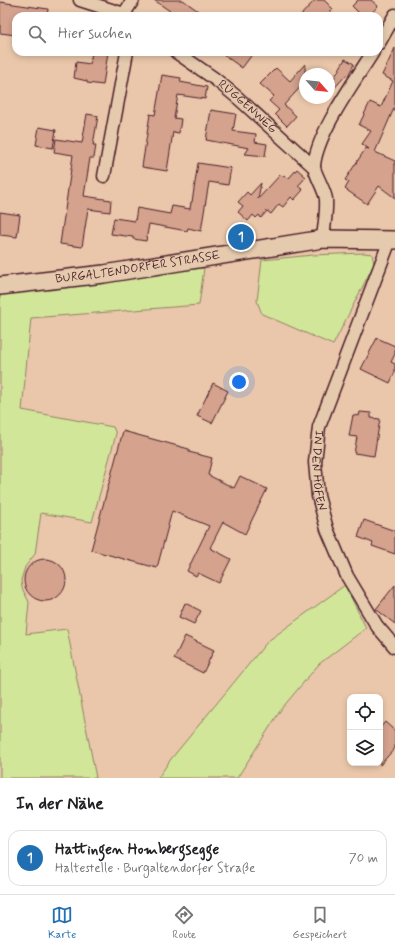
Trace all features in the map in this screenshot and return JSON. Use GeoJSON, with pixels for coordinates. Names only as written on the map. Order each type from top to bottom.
{"type":"FeatureCollection","features":[{"type":"Feature","properties":{"kind":"main road","name":"BURGALTENDORFER STRASSE"},"geometry":{"type":"LineString","coordinates":[[0,286],[104,274],[323,239],[392,240]]}},
{"type":"Feature","properties":{"kind":"street"},"geometry":{"type":"LineString","coordinates":[[80,0],[116,12]]}},
{"type":"Feature","properties":{"kind":"street"},"geometry":{"type":"LineString","coordinates":[[127,12],[133,0]]}},
{"type":"Feature","properties":{"kind":"street"},"geometry":{"type":"LineString","coordinates":[[383,36],[395,15]]}},
{"type":"Feature","properties":{"kind":"street"},"geometry":{"type":"LineString","coordinates":[[104,176],[126,56]]}},
{"type":"Feature","properties":{"kind":"street","name":"RÜGGENWEG"},"geometry":{"type":"LineString","coordinates":[[182,56],[215,79],[238,98],[314,167]]}},
{"type":"Feature","properties":{"kind":"street"},"geometry":{"type":"LineString","coordinates":[[323,239],[326,199],[321,181],[314,167],[317,153],[325,132],[371,56]]}},
{"type":"Feature","properties":{"kind":"street","name":"IN DEN HÖFEN"},"geometry":{"type":"LineString","coordinates":[[392,240],[319,427],[315,462],[320,502],[328,529],[347,576],[377,626],[395,646]]}},
{"type":"Feature","properties":{"kind":"green space"},"geometry":{"type":"Polygon","coordinates":[[[372,254],[374,264],[333,345],[262,314],[257,301],[262,260],[313,255],[372,254]]]}},
{"type":"Feature","properties":{"kind":"green space"},"geometry":{"type":"Polygon","coordinates":[[[204,268],[199,305],[31,318],[22,410],[113,427],[116,434],[92,522],[41,513],[35,554],[25,567],[21,580],[22,588],[29,602],[26,634],[67,629],[96,778],[0,778],[0,291],[204,268]]]}},
{"type":"Feature","properties":{"kind":"green space"},"geometry":{"type":"Polygon","coordinates":[[[345,585],[366,628],[319,664],[282,708],[237,778],[158,778],[171,759],[268,641],[345,585]]]}},
{"type":"Feature","properties":{"kind":"building"},"geometry":{"type":"Polygon","coordinates":[[[154,0],[183,0],[200,12],[171,12],[154,0]]]}},
{"type":"Feature","properties":{"kind":"building"},"geometry":{"type":"Polygon","coordinates":[[[315,0],[324,0],[333,9],[330,12],[304,12],[315,0]]]}},
{"type":"Feature","properties":{"kind":"building"},"geometry":{"type":"Polygon","coordinates":[[[358,0],[371,0],[378,6],[373,12],[358,12],[352,6],[358,0]]]}},
{"type":"Feature","properties":{"kind":"building"},"geometry":{"type":"Polygon","coordinates":[[[0,2],[48,9],[48,12],[12,12],[12,34],[0,33],[0,2]]]}},
{"type":"Feature","properties":{"kind":"building"},"geometry":{"type":"Polygon","coordinates":[[[395,48],[395,106],[375,152],[395,161],[395,198],[379,186],[367,204],[345,189],[349,182],[345,180],[366,148],[369,149],[362,144],[371,131],[359,125],[370,102],[381,107],[393,81],[382,75],[395,48]]]}},
{"type":"Feature","properties":{"kind":"building"},"geometry":{"type":"Polygon","coordinates":[[[91,56],[107,56],[103,85],[87,83],[87,81],[74,78],[76,62],[90,64],[91,56]]]}},
{"type":"Feature","properties":{"kind":"building"},"geometry":{"type":"Polygon","coordinates":[[[226,56],[251,56],[242,68],[226,56]]]}},
{"type":"Feature","properties":{"kind":"building"},"geometry":{"type":"Polygon","coordinates":[[[345,59],[354,64],[348,76],[346,75],[335,87],[335,76],[345,59]]]}},
{"type":"Feature","properties":{"kind":"building"},"geometry":{"type":"Polygon","coordinates":[[[276,68],[290,81],[299,71],[299,89],[284,105],[296,116],[287,126],[275,114],[279,110],[269,101],[274,96],[260,84],[276,68]]]}},
{"type":"Feature","properties":{"kind":"building"},"geometry":{"type":"Polygon","coordinates":[[[162,75],[181,78],[180,82],[207,87],[205,99],[178,95],[174,118],[181,119],[179,133],[173,132],[167,171],[142,167],[150,114],[155,115],[162,75]]]}},
{"type":"Feature","properties":{"kind":"building"},"geometry":{"type":"Polygon","coordinates":[[[211,110],[236,114],[233,131],[256,134],[255,142],[267,144],[265,156],[245,154],[249,148],[206,140],[211,110]]]}},
{"type":"Feature","properties":{"kind":"building"},"geometry":{"type":"Polygon","coordinates":[[[87,114],[98,116],[93,145],[96,145],[94,158],[90,158],[84,196],[111,200],[110,212],[88,209],[82,247],[60,244],[73,155],[54,152],[56,139],[82,143],[87,114]]]}},
{"type":"Feature","properties":{"kind":"building"},"geometry":{"type":"Polygon","coordinates":[[[39,127],[56,130],[53,148],[36,145],[39,127]]]}},
{"type":"Feature","properties":{"kind":"building"},"geometry":{"type":"Polygon","coordinates":[[[198,163],[231,168],[228,185],[209,182],[201,231],[188,228],[187,231],[149,224],[146,241],[133,239],[133,237],[111,234],[114,218],[135,221],[137,208],[170,214],[172,206],[190,209],[198,163]]]}},
{"type":"Feature","properties":{"kind":"building"},"geometry":{"type":"Polygon","coordinates":[[[297,169],[306,177],[298,186],[303,190],[294,200],[291,197],[283,207],[279,204],[271,214],[267,211],[261,218],[259,215],[256,218],[253,215],[248,221],[238,212],[243,206],[238,202],[247,192],[250,195],[261,183],[258,199],[280,175],[289,178],[297,169]]]}},
{"type":"Feature","properties":{"kind":"building"},"geometry":{"type":"Polygon","coordinates":[[[0,212],[20,215],[17,237],[0,235],[0,212]]]}},
{"type":"Feature","properties":{"kind":"building"},"geometry":{"type":"Polygon","coordinates":[[[377,338],[395,346],[395,354],[391,362],[395,364],[395,372],[390,383],[361,369],[377,338]]]}},
{"type":"Feature","properties":{"kind":"building"},"geometry":{"type":"Polygon","coordinates":[[[213,383],[228,391],[212,423],[197,416],[213,383]]]}},
{"type":"Feature","properties":{"kind":"building"},"geometry":{"type":"Polygon","coordinates":[[[360,412],[371,413],[371,418],[380,419],[374,456],[354,453],[357,437],[349,436],[353,415],[359,416],[360,412]]]}},
{"type":"Feature","properties":{"kind":"building"},"geometry":{"type":"Polygon","coordinates":[[[123,431],[189,449],[189,452],[212,458],[208,475],[234,488],[240,476],[267,489],[245,534],[223,522],[210,548],[231,559],[219,583],[198,573],[196,576],[187,571],[209,526],[172,511],[157,568],[91,550],[123,431]]]}},
{"type":"Feature","properties":{"kind":"building"},"geometry":{"type":"Polygon","coordinates":[[[364,520],[395,531],[395,554],[372,546],[373,543],[358,537],[364,520]]]}},
{"type":"Feature","properties":{"kind":"building"},"geometry":{"type":"Polygon","coordinates":[[[41,559],[49,559],[57,562],[63,568],[66,580],[63,592],[57,598],[49,601],[41,601],[33,598],[27,592],[24,584],[24,576],[27,568],[33,562],[41,559]]]}},
{"type":"Feature","properties":{"kind":"building"},"geometry":{"type":"Polygon","coordinates":[[[395,585],[395,624],[376,609],[395,585]]]}},
{"type":"Feature","properties":{"kind":"building"},"geometry":{"type":"Polygon","coordinates":[[[185,603],[201,611],[194,624],[179,617],[185,603]]]}},
{"type":"Feature","properties":{"kind":"building"},"geometry":{"type":"Polygon","coordinates":[[[185,636],[214,650],[203,673],[174,659],[185,636]]]}},
{"type":"Feature","properties":{"kind":"building"},"geometry":{"type":"Polygon","coordinates":[[[385,722],[395,731],[395,748],[383,762],[383,730],[383,724],[385,722]]]}},
{"type":"Feature","properties":{"kind":"place","name":"Hattingen Hombergsegge"},"geometry":{"type":"Point","coordinates":[241,237]}}]}
